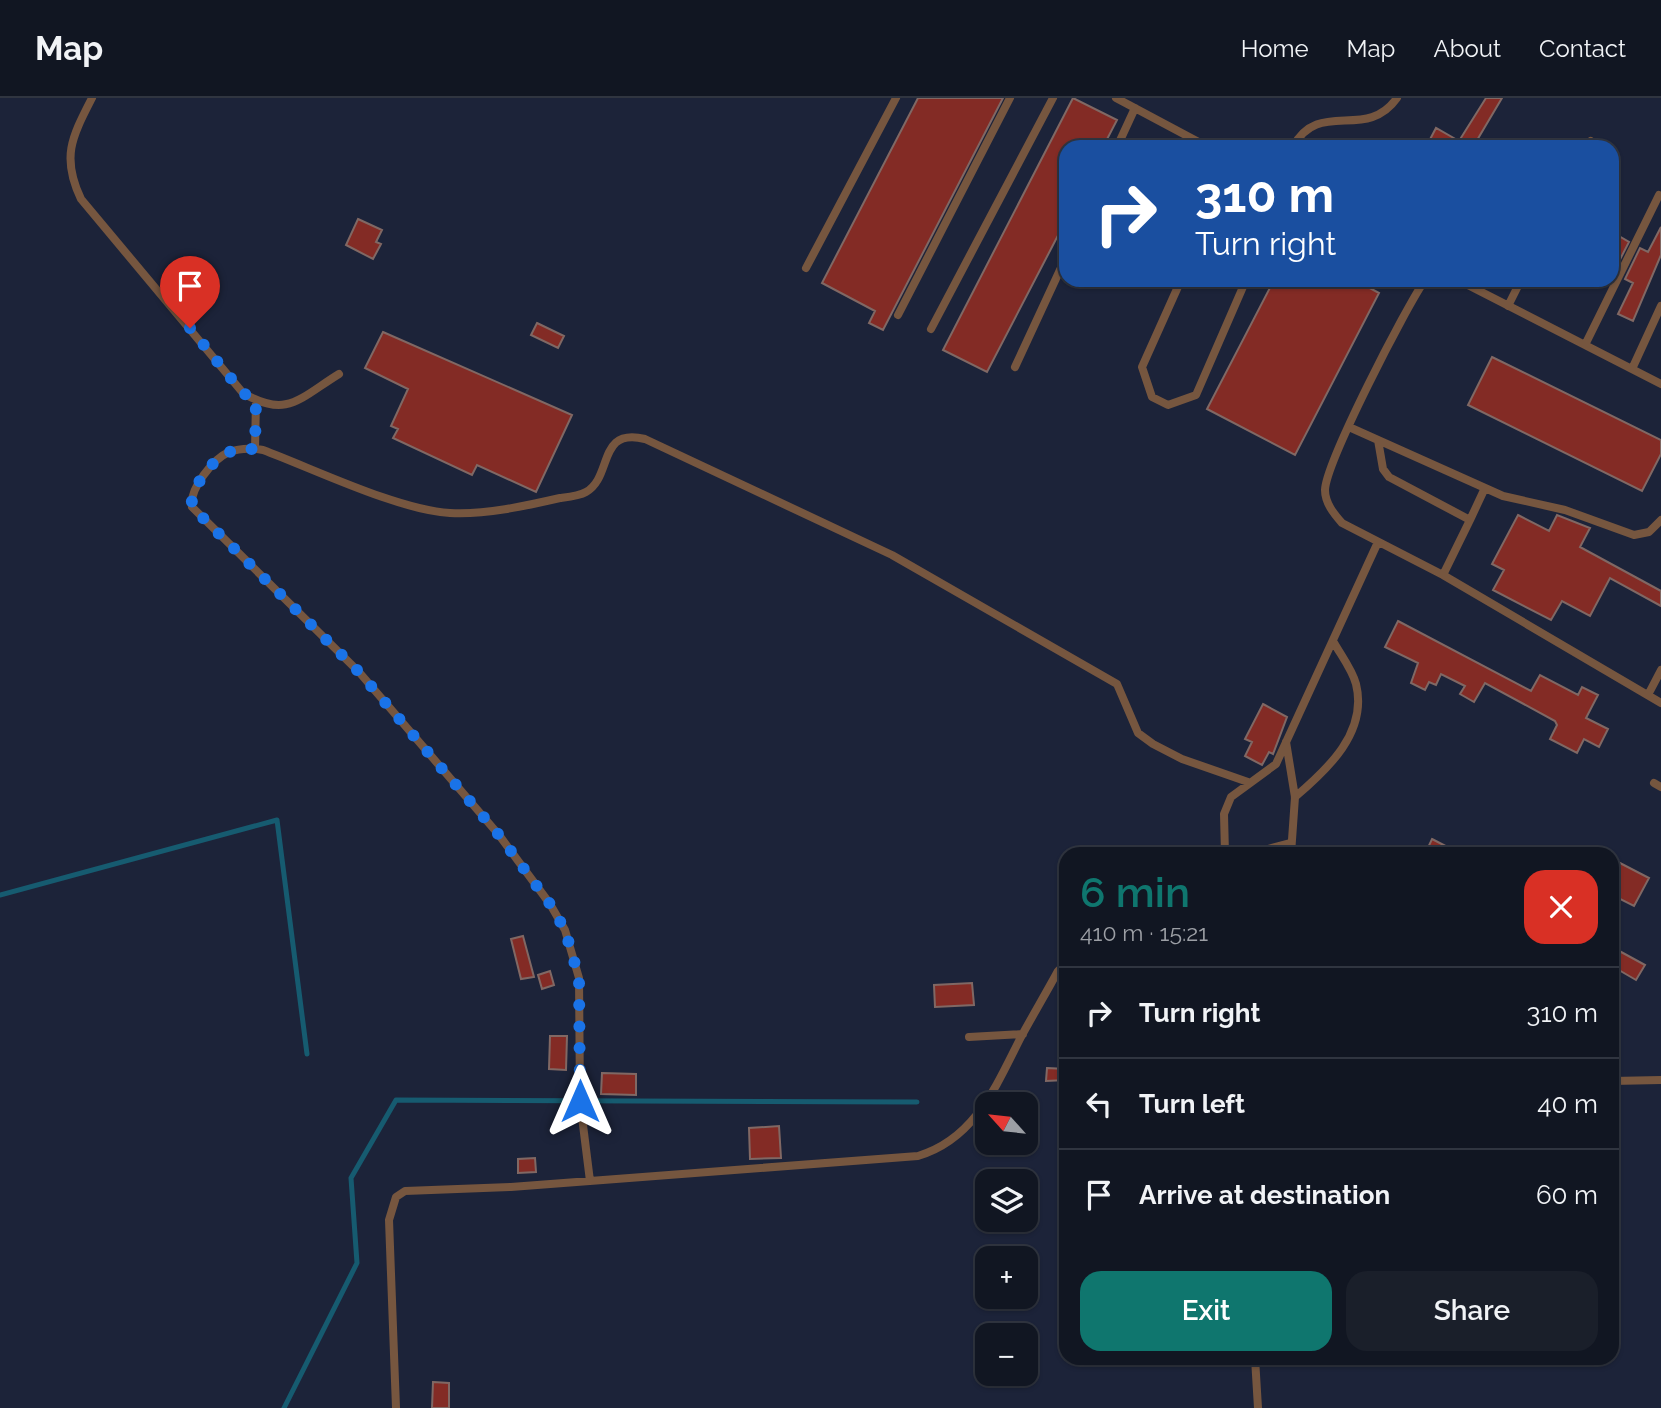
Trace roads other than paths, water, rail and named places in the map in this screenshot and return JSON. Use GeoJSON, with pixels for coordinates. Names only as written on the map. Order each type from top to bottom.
{"type":"FeatureCollection","features":[{"type":"Feature","properties":{"kind":"lane"},"geometry":{"type":"LineString","coordinates":[[92,98],[75,132],[68,158],[81,200],[243,393],[275,407],[293,402],[339,374]]}},
{"type":"Feature","properties":{"kind":"lane"},"geometry":{"type":"LineString","coordinates":[[806,268],[896,98]]}},
{"type":"Feature","properties":{"kind":"lane"},"geometry":{"type":"LineString","coordinates":[[898,315],[1010,98]]}},
{"type":"Feature","properties":{"kind":"lane"},"geometry":{"type":"LineString","coordinates":[[931,329],[1053,98]]}},
{"type":"Feature","properties":{"kind":"lane"},"geometry":{"type":"LineString","coordinates":[[1116,98],[1195,140]]}},
{"type":"Feature","properties":{"kind":"lane"},"geometry":{"type":"LineString","coordinates":[[1298,140],[1308,125],[1319,120],[1349,121],[1373,117],[1390,108],[1397,98]]}},
{"type":"Feature","properties":{"kind":"lane"},"geometry":{"type":"LineString","coordinates":[[1120,140],[1135,108]]}},
{"type":"Feature","properties":{"kind":"lane"},"geometry":{"type":"LineString","coordinates":[[1619,277],[1659,195]]}},
{"type":"Feature","properties":{"kind":"lane"},"geometry":{"type":"LineString","coordinates":[[1015,367],[1059,272]]}},
{"type":"Feature","properties":{"kind":"lane"},"geometry":{"type":"LineString","coordinates":[[1178,287],[1142,367],[1152,397],[1168,405],[1196,395],[1243,287]]}},
{"type":"Feature","properties":{"kind":"lane"},"geometry":{"type":"LineString","coordinates":[[1421,287],[1327,475],[1325,493],[1331,510],[1342,523],[1443,575],[1661,703]]}},
{"type":"Feature","properties":{"kind":"lane"},"geometry":{"type":"LineString","coordinates":[[1471,287],[1661,384]]}},
{"type":"Feature","properties":{"kind":"lane"},"geometry":{"type":"LineString","coordinates":[[1508,306],[1518,287]]}},
{"type":"Feature","properties":{"kind":"lane"},"geometry":{"type":"LineString","coordinates":[[1585,345],[1614,287]]}},
{"type":"Feature","properties":{"kind":"lane"},"geometry":{"type":"LineString","coordinates":[[1632,369],[1661,306]]}},
{"type":"Feature","properties":{"kind":"lane"},"geometry":{"type":"LineString","coordinates":[[255,449],[256,400]]}},
{"type":"Feature","properties":{"kind":"lane"},"geometry":{"type":"LineString","coordinates":[[1349,427],[1484,489],[1565,510],[1634,535],[1649,533],[1661,520]]}},
{"type":"Feature","properties":{"kind":"lane"},"geometry":{"type":"LineString","coordinates":[[590,1181],[580,1101],[579,978],[565,930],[499,835],[359,672],[192,507],[194,492],[214,464],[226,453],[255,449],[408,504],[449,513],[524,506],[585,493],[594,485],[607,455],[619,439],[631,435],[645,439],[892,555],[1118,684],[1138,733],[1153,744],[1182,758],[1248,782]]}},
{"type":"Feature","properties":{"kind":"lane"},"geometry":{"type":"LineString","coordinates":[[1378,440],[1383,469],[1389,477],[1470,520]]}},
{"type":"Feature","properties":{"kind":"lane"},"geometry":{"type":"LineString","coordinates":[[1443,575],[1484,489]]}},
{"type":"Feature","properties":{"kind":"lane"},"geometry":{"type":"LineString","coordinates":[[1225,847],[1224,814],[1231,797],[1248,782],[1260,779],[1276,764],[1378,542]]}},
{"type":"Feature","properties":{"kind":"lane"},"geometry":{"type":"LineString","coordinates":[[1295,797],[1329,768],[1355,722],[1355,682],[1333,641]]}},
{"type":"Feature","properties":{"kind":"lane"},"geometry":{"type":"LineString","coordinates":[[1648,693],[1661,670]]}},
{"type":"Feature","properties":{"kind":"lane"},"geometry":{"type":"LineString","coordinates":[[1286,742],[1295,797],[1290,847]]}},
{"type":"Feature","properties":{"kind":"lane"},"geometry":{"type":"LineString","coordinates":[[1278,847],[1290,844]]}},
{"type":"Feature","properties":{"kind":"lane"},"geometry":{"type":"LineString","coordinates":[[396,1408],[389,1220],[396,1197],[405,1191],[425,1188],[510,1187],[918,1156],[940,1150],[961,1134],[987,1103],[1059,970]]}},
{"type":"Feature","properties":{"kind":"lane"},"geometry":{"type":"LineString","coordinates":[[969,1037],[1023,1034]]}},
{"type":"Feature","properties":{"kind":"lane"},"geometry":{"type":"LineString","coordinates":[[1619,1081],[1661,1080]]}},
{"type":"Feature","properties":{"kind":"lane"},"geometry":{"type":"LineString","coordinates":[[1255,1365],[1258,1408]]}},
{"type":"Feature","properties":{"kind":"waterway"},"geometry":{"type":"LineString","coordinates":[[0,895],[277,820],[307,1054]]}},
{"type":"Feature","properties":{"kind":"waterway"},"geometry":{"type":"LineString","coordinates":[[284,1408],[357,1263],[351,1178],[396,1100],[917,1102]]}}]}
